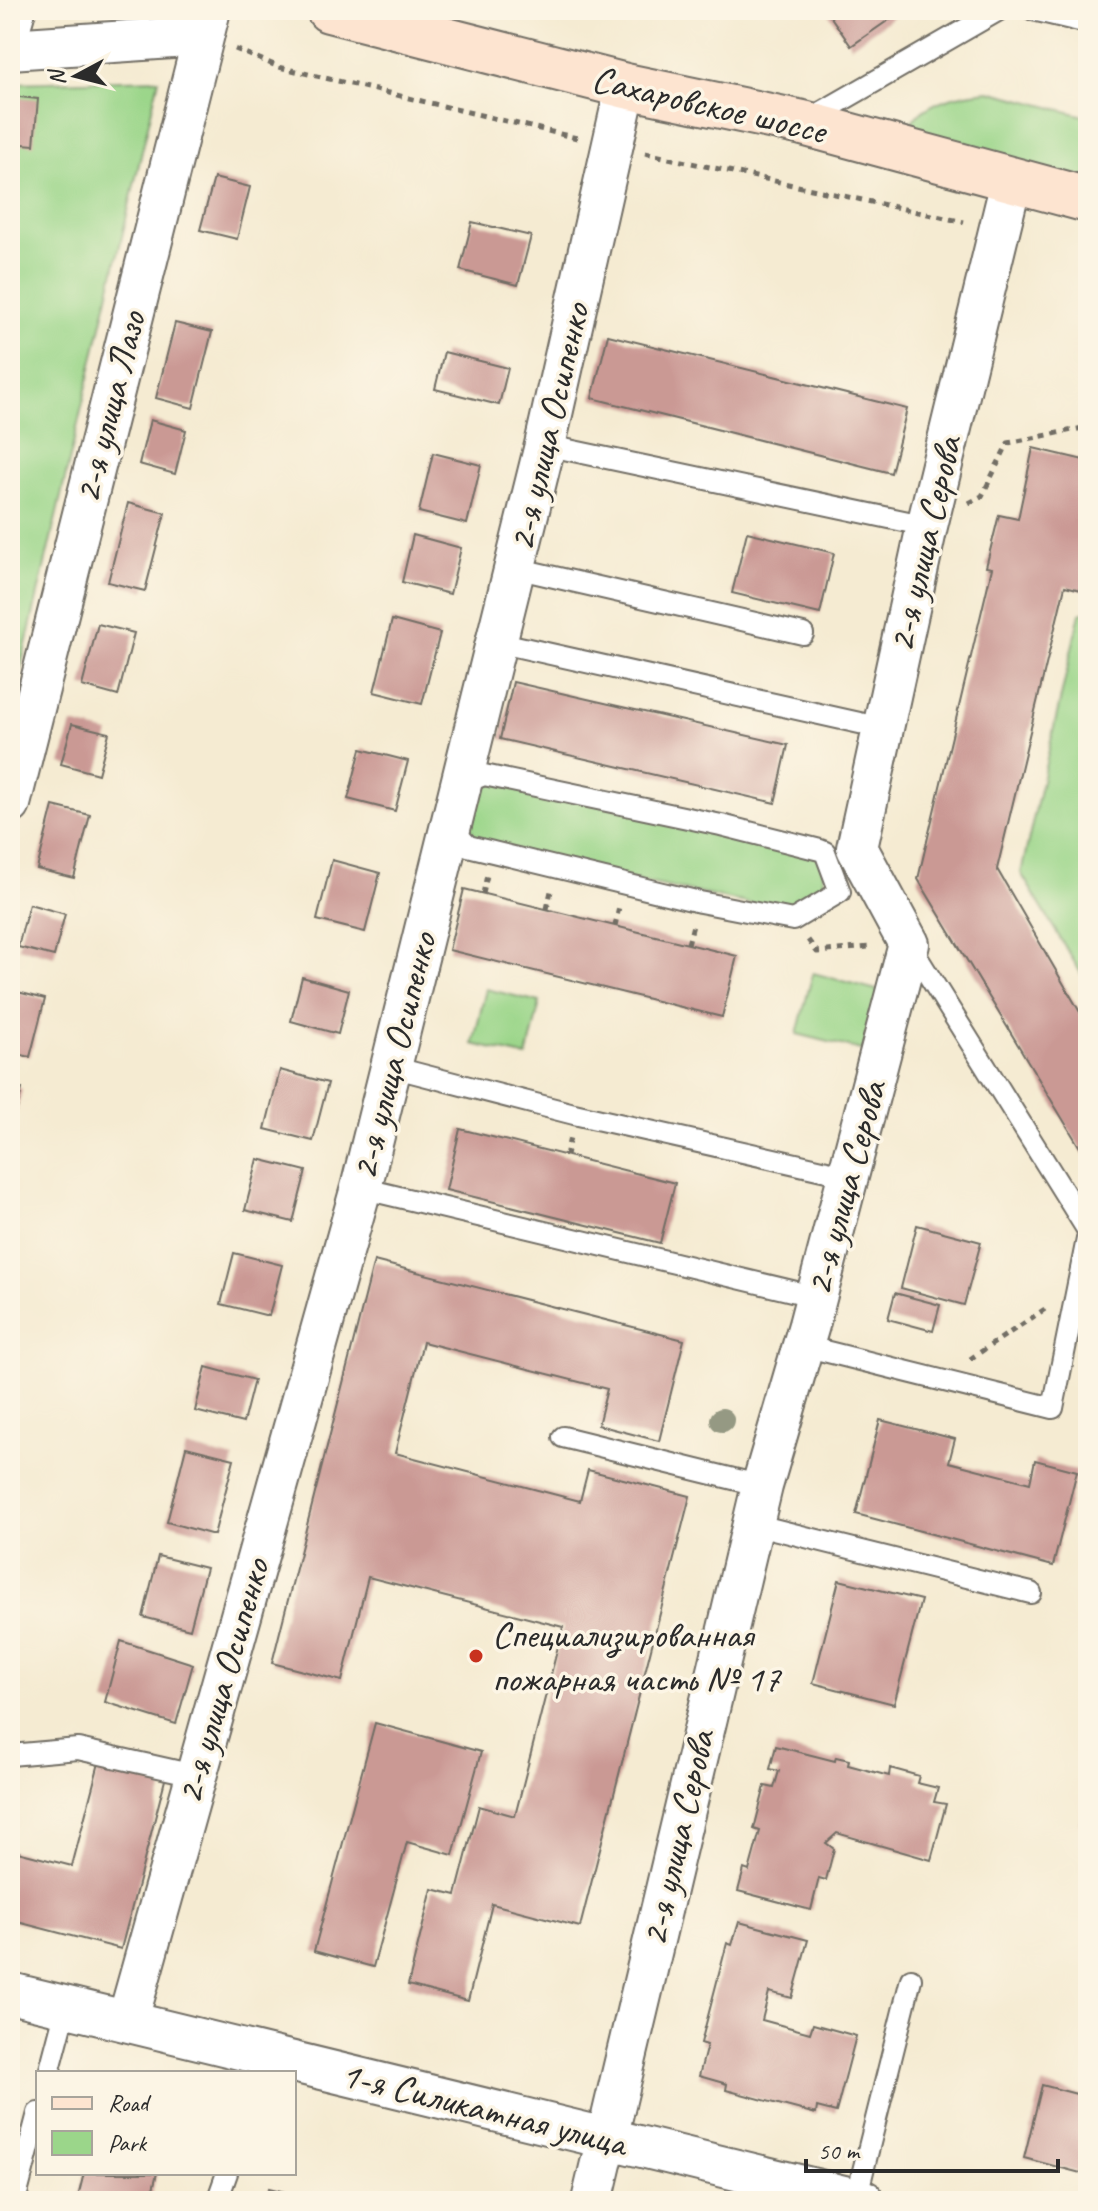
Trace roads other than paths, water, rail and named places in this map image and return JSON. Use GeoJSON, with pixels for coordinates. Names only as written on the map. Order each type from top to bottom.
{"type":"FeatureCollection","features":[{"type":"Feature","properties":{"kind":"main road","name":"Сахаровское шоссе"},"geometry":{"type":"LineString","coordinates":[[329,10],[626,86],[803,123],[1011,182],[1088,200]]}},
{"type":"Feature","properties":{"kind":"street"},"geometry":{"type":"LineString","coordinates":[[10,27],[15,10]]}},
{"type":"Feature","properties":{"kind":"street"},"geometry":{"type":"LineString","coordinates":[[10,49],[206,23]]}},
{"type":"Feature","properties":{"kind":"street","name":"2-я улица Лазо"},"geometry":{"type":"LineString","coordinates":[[10,804],[206,23]]}},
{"type":"Feature","properties":{"kind":"street","name":"2-я улица Осипенко"},"geometry":{"type":"LineString","coordinates":[[128,2019],[361,1188],[545,445],[626,86]]}},
{"type":"Feature","properties":{"kind":"street","name":"2-я улица Серова"},"geometry":{"type":"LineString","coordinates":[[592,2201],[762,1486],[804,1346],[909,944],[856,885],[857,848],[927,526],[1011,182]]}},
{"type":"Feature","properties":{"kind":"street","name":"1-я Силикатная улица"},"geometry":{"type":"LineString","coordinates":[[10,1993],[128,2019],[262,2063],[607,2139],[860,2200]]}},
{"type":"Feature","properties":{"kind":"lane"},"geometry":{"type":"LineString","coordinates":[[803,123],[999,10]]}},
{"type":"Feature","properties":{"kind":"lane"},"geometry":{"type":"LineString","coordinates":[[1033,10],[1088,23]]}},
{"type":"Feature","properties":{"kind":"lane"},"geometry":{"type":"LineString","coordinates":[[545,445],[927,526]]}},
{"type":"Feature","properties":{"kind":"lane"},"geometry":{"type":"LineString","coordinates":[[515,568],[803,634]]}},
{"type":"Feature","properties":{"kind":"lane"},"geometry":{"type":"LineString","coordinates":[[497,642],[882,728]]}},
{"type":"Feature","properties":{"kind":"lane"},"geometry":{"type":"LineString","coordinates":[[484,775],[795,842],[825,852],[856,885],[793,920],[700,902],[468,846],[456,833],[456,797],[470,779],[484,775]]}},
{"type":"Feature","properties":{"kind":"lane"},"geometry":{"type":"LineString","coordinates":[[804,1346],[1053,1408],[1088,1232],[909,944]]}},
{"type":"Feature","properties":{"kind":"lane"},"geometry":{"type":"LineString","coordinates":[[392,1067],[574,1114],[849,1176]]}},
{"type":"Feature","properties":{"kind":"lane"},"geometry":{"type":"LineString","coordinates":[[361,1188],[817,1297]]}},
{"type":"Feature","properties":{"kind":"lane"},"geometry":{"type":"LineString","coordinates":[[563,1437],[762,1486]]}},
{"type":"Feature","properties":{"kind":"lane"},"geometry":{"type":"LineString","coordinates":[[753,1524],[1031,1593]]}},
{"type":"Feature","properties":{"kind":"lane"},"geometry":{"type":"LineString","coordinates":[[10,1755],[78,1749],[194,1775]]}},
{"type":"Feature","properties":{"kind":"lane"},"geometry":{"type":"LineString","coordinates":[[860,2200],[911,1979]]}},
{"type":"Feature","properties":{"kind":"lane"},"geometry":{"type":"LineString","coordinates":[[50,2071],[67,2005]]}},
{"type":"Feature","properties":{"kind":"lane"},"geometry":{"type":"LineString","coordinates":[[15,2201],[36,2121]]}},
{"type":"Feature","properties":{"kind":"lane"},"geometry":{"type":"LineString","coordinates":[[217,2201],[226,2175]]}},
{"type":"Feature","properties":{"kind":"place","name":"Специализированная пожарная часть № 17"},"geometry":{"type":"Point","coordinates":[476,1656]}}]}
